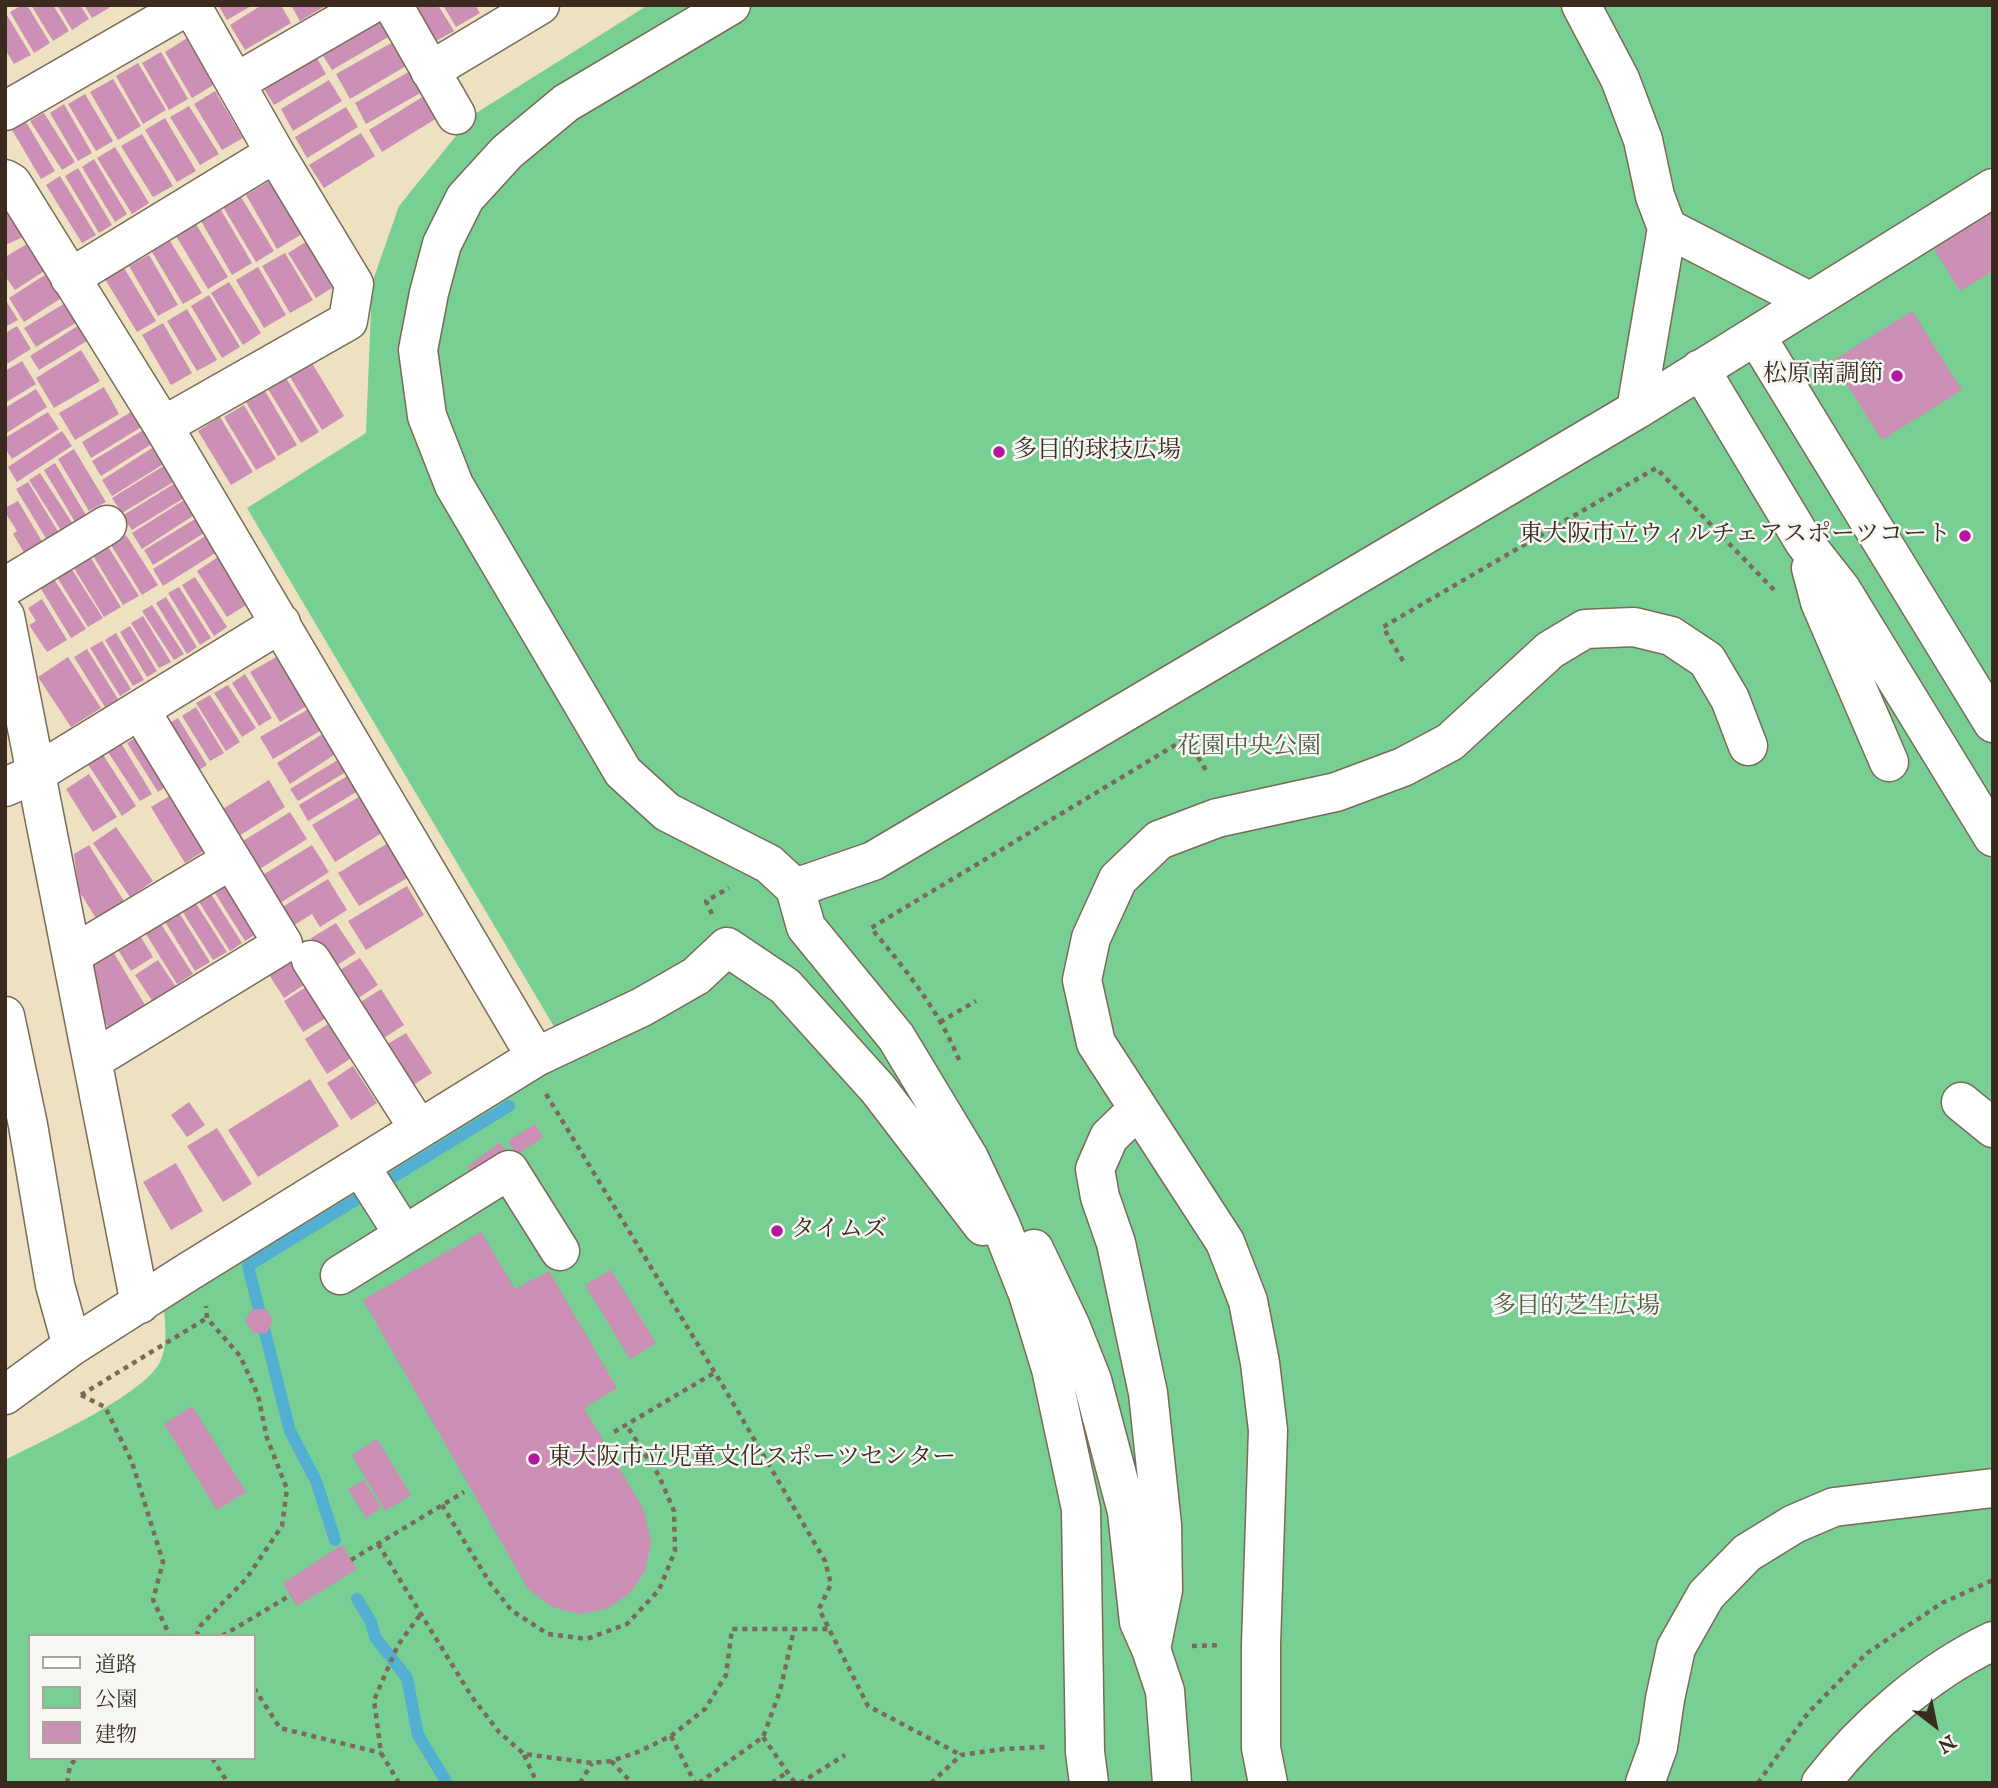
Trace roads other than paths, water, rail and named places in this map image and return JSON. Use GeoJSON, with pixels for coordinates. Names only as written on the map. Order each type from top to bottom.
{"type":"FeatureCollection","features":[{"type":"Feature","properties":{"kind":"street"},"geometry":{"type":"LineString","coordinates":[[5,111],[190,5],[354,284],[348,321],[163,426]]}},
{"type":"Feature","properties":{"kind":"street"},"geometry":{"type":"LineString","coordinates":[[234,83],[370,5]]}},
{"type":"Feature","properties":{"kind":"street"},"geometry":{"type":"LineString","coordinates":[[393,5],[456,115]]}},
{"type":"Feature","properties":{"kind":"street"},"geometry":{"type":"LineString","coordinates":[[430,71],[540,5]]}},
{"type":"Feature","properties":{"kind":"street"},"geometry":{"type":"LineString","coordinates":[[731,5],[566,103],[507,152],[466,198],[442,243],[418,350],[427,416],[454,485],[623,772],[667,812],[782,876],[806,927],[897,1037],[969,1158],[1001,1226],[1028,1294],[1051,1370],[1081,1509],[1087,1768]]}},
{"type":"Feature","properties":{"kind":"street"},"geometry":{"type":"LineString","coordinates":[[1581,5],[1620,79],[1643,140],[1655,196],[1667,229],[1636,410]]}},
{"type":"Feature","properties":{"kind":"street"},"geometry":{"type":"LineString","coordinates":[[70,278],[275,153]]}},
{"type":"Feature","properties":{"kind":"street"},"geometry":{"type":"LineString","coordinates":[[5,179],[12,183],[163,426],[537,1057]]}},
{"type":"Feature","properties":{"kind":"street"},"geometry":{"type":"LineString","coordinates":[[782,876],[873,860],[1636,410],[1993,188]]}},
{"type":"Feature","properties":{"kind":"street"},"geometry":{"type":"LineString","coordinates":[[1667,229],[1809,301]]}},
{"type":"Feature","properties":{"kind":"street"},"geometry":{"type":"LineString","coordinates":[[1756,336],[1993,723]]}},
{"type":"Feature","properties":{"kind":"street"},"geometry":{"type":"LineString","coordinates":[[1700,369],[1804,542],[1841,589],[1993,837]]}},
{"type":"Feature","properties":{"kind":"street"},"geometry":{"type":"LineString","coordinates":[[5,587],[107,524]]}},
{"type":"Feature","properties":{"kind":"street"},"geometry":{"type":"LineString","coordinates":[[1804,542],[1820,602],[1889,762]]}},
{"type":"Feature","properties":{"kind":"street"},"geometry":{"type":"LineString","coordinates":[[5,616],[20,780],[72,955],[140,1304]]}},
{"type":"Feature","properties":{"kind":"street"},"geometry":{"type":"LineString","coordinates":[[20,780],[281,623]]}},
{"type":"Feature","properties":{"kind":"street"},"geometry":{"type":"LineString","coordinates":[[1268,1783],[1261,1748],[1261,1645],[1268,1430],[1260,1363],[1248,1301],[1226,1242],[1096,1043],[1082,980],[1091,938],[1118,879],[1158,840],[1217,818],[1336,792],[1403,767],[1450,742],[1550,650],[1586,629],[1634,627],[1671,636],[1707,660],[1730,699],[1748,746]]}},
{"type":"Feature","properties":{"kind":"street"},"geometry":{"type":"LineString","coordinates":[[93,1060],[284,944],[140,710]]}},
{"type":"Feature","properties":{"kind":"street"},"geometry":{"type":"LineString","coordinates":[[72,955],[231,860]]}},
{"type":"Feature","properties":{"kind":"street"},"geometry":{"type":"LineString","coordinates":[[5,1395],[72,1346],[140,1304],[370,1181],[419,1129],[537,1057],[642,1007],[696,976],[727,947],[785,986],[878,1089],[984,1228],[1001,1226],[1032,1245],[1071,1327],[1092,1380],[1127,1511],[1139,1622],[1166,1691],[1172,1783]]}},
{"type":"Feature","properties":{"kind":"street"},"geometry":{"type":"LineString","coordinates":[[311,960],[419,1129]]}},
{"type":"Feature","properties":{"kind":"street"},"geometry":{"type":"LineString","coordinates":[[5,1016],[16,1128],[72,1346]]}},
{"type":"Feature","properties":{"kind":"street"},"geometry":{"type":"LineString","coordinates":[[1961,1102],[1993,1128]]}},
{"type":"Feature","properties":{"kind":"street"},"geometry":{"type":"LineString","coordinates":[[1138,1110],[1109,1137],[1095,1169],[1100,1198],[1116,1243],[1148,1394],[1162,1525],[1163,1590],[1151,1649]]}},
{"type":"Feature","properties":{"kind":"street"},"geometry":{"type":"LineString","coordinates":[[340,1275],[509,1170],[560,1251]]}},
{"type":"Feature","properties":{"kind":"street"},"geometry":{"type":"LineString","coordinates":[[370,1181],[404,1235]]}},
{"type":"Feature","properties":{"kind":"street"},"geometry":{"type":"LineString","coordinates":[[1645,1783],[1658,1747],[1676,1648],[1706,1595],[1747,1553],[1794,1524],[1834,1507],[1993,1488]]}},
{"type":"Feature","properties":{"kind":"street"},"geometry":{"type":"LineString","coordinates":[[1821,1783],[1846,1751],[1906,1696],[1979,1648],[1993,1642]]}},
{"type":"Feature","properties":{"kind":"waterway"},"geometry":{"type":"LineString","coordinates":[[335,1540],[316,1481],[290,1431],[248,1266],[509,1106]]}},
{"type":"Feature","properties":{"kind":"waterway"},"geometry":{"type":"LineString","coordinates":[[357,1599],[371,1622],[375,1637],[407,1678],[418,1735],[447,1783]]}},
{"type":"Feature","properties":{"kind":"place","name":"松原南調節"},"geometry":{"type":"Point","coordinates":[1897,376]}},
{"type":"Feature","properties":{"kind":"place","name":"多目的球技広場"},"geometry":{"type":"Point","coordinates":[999,452]}},
{"type":"Feature","properties":{"kind":"place","name":"東大阪市立ウィルチェアスポーツコート"},"geometry":{"type":"Point","coordinates":[1965,536]}},
{"type":"Feature","properties":{"kind":"place","name":"タイムズ"},"geometry":{"type":"Point","coordinates":[777,1231]}},
{"type":"Feature","properties":{"kind":"place","name":"東大阪市立児童文化スポーツセンター"},"geometry":{"type":"Point","coordinates":[534,1459]}},
{"type":"Feature","properties":{"kind":"park label","name":"花園中央公園"},"geometry":{"type":"Point","coordinates":[1249,748]}},
{"type":"Feature","properties":{"kind":"park label","name":"多目的芝生広場"},"geometry":{"type":"Point","coordinates":[1576,1308]}}]}
